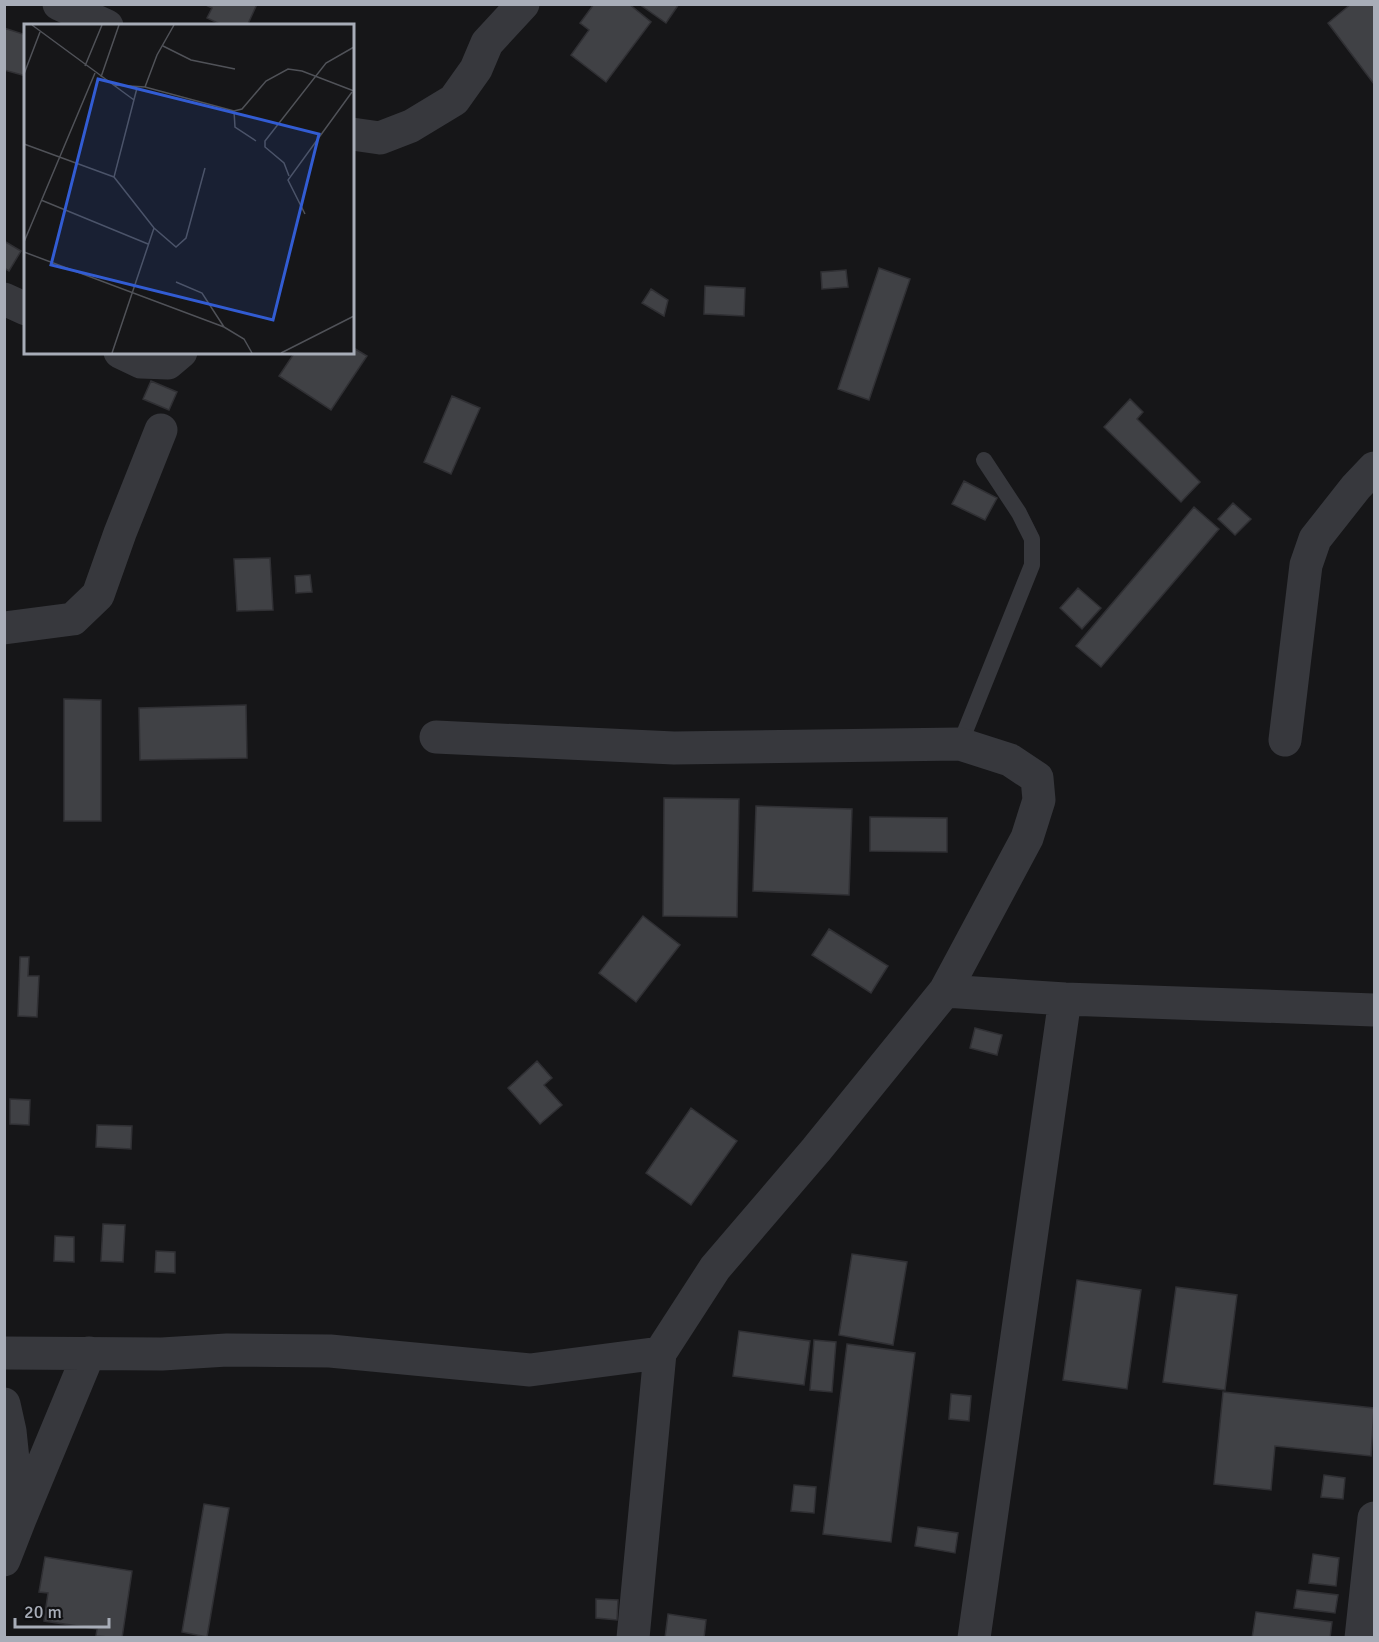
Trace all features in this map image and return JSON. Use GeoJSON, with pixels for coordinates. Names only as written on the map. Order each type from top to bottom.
{"type":"FeatureCollection","features":[{"type":"Feature","properties":{"kind":"street"},"geometry":{"type":"LineString","coordinates":[[59,4],[103,24]]}},
{"type":"Feature","properties":{"kind":"street"},"geometry":{"type":"LineString","coordinates":[[354,134],[380,138],[411,126],[454,100],[476,69],[487,43],[523,4]]}},
{"type":"Feature","properties":{"kind":"street"},"geometry":{"type":"LineString","coordinates":[[4,299],[24,308]]}},
{"type":"Feature","properties":{"kind":"street"},"geometry":{"type":"LineString","coordinates":[[124,354],[141,362],[168,363],[179,354]]}},
{"type":"Feature","properties":{"kind":"street"},"geometry":{"type":"LineString","coordinates":[[4,628],[72,619],[98,595],[161,430]]}},
{"type":"Feature","properties":{"kind":"street"},"geometry":{"type":"LineString","coordinates":[[1285,740],[1306,565],[1315,539],[1374,468]]}},
{"type":"Feature","properties":{"kind":"street"},"geometry":{"type":"LineString","coordinates":[[436,737],[674,748],[960,744],[1010,760],[1037,778],[1039,800],[1027,838],[945,991],[816,1150],[715,1268],[660,1353],[633,1638]]}},
{"type":"Feature","properties":{"kind":"street"},"geometry":{"type":"LineString","coordinates":[[945,991],[1065,999],[1374,1011]]}},
{"type":"Feature","properties":{"kind":"street"},"geometry":{"type":"LineString","coordinates":[[974,1638],[1065,999]]}},
{"type":"Feature","properties":{"kind":"street"},"geometry":{"type":"LineString","coordinates":[[4,1353],[162,1354],[227,1350],[330,1351],[531,1370],[660,1353]]}},
{"type":"Feature","properties":{"kind":"street"},"geometry":{"type":"LineString","coordinates":[[4,1560],[89,1353]]}},
{"type":"Feature","properties":{"kind":"street"},"geometry":{"type":"LineString","coordinates":[[4,1404],[10,1431],[20,1519]]}},
{"type":"Feature","properties":{"kind":"street"},"geometry":{"type":"LineString","coordinates":[[1361,1638],[1374,1518]]}},
{"type":"Feature","properties":{"kind":"lane"},"geometry":{"type":"LineString","coordinates":[[960,744],[1032,565],[1032,539],[1019,513],[984,460]]}},
{"type":"Feature","properties":{"kind":"building"},"geometry":{"type":"Polygon","coordinates":[[[204,4],[257,4],[248,24],[220,24],[207,18],[212,8],[204,4]]]}},
{"type":"Feature","properties":{"kind":"building"},"geometry":{"type":"Polygon","coordinates":[[[594,4],[629,4],[651,22],[606,82],[571,55],[589,30],[580,23],[594,4]]]}},
{"type":"Feature","properties":{"kind":"building"},"geometry":{"type":"Polygon","coordinates":[[[639,4],[679,4],[666,23],[639,4]]]}},
{"type":"Feature","properties":{"kind":"building"},"geometry":{"type":"Polygon","coordinates":[[[1351,4],[1374,4],[1374,84],[1328,23],[1351,4]]]}},
{"type":"Feature","properties":{"kind":"building"},"geometry":{"type":"Polygon","coordinates":[[[4,28],[24,34],[24,75],[4,70],[4,28]]]}},
{"type":"Feature","properties":{"kind":"building"},"geometry":{"type":"Polygon","coordinates":[[[4,241],[21,251],[9,271],[4,268],[4,241]]]}},
{"type":"Feature","properties":{"kind":"building"},"geometry":{"type":"Polygon","coordinates":[[[879,268],[910,279],[869,400],[838,389],[879,268]]]}},
{"type":"Feature","properties":{"kind":"building"},"geometry":{"type":"Polygon","coordinates":[[[846,270],[848,287],[822,289],[821,272],[846,270]]]}},
{"type":"Feature","properties":{"kind":"building"},"geometry":{"type":"Polygon","coordinates":[[[705,286],[745,288],[744,316],[704,314],[705,286]]]}},
{"type":"Feature","properties":{"kind":"building"},"geometry":{"type":"Polygon","coordinates":[[[651,289],[668,300],[664,316],[642,303],[651,289]]]}},
{"type":"Feature","properties":{"kind":"building"},"geometry":{"type":"Polygon","coordinates":[[[354,348],[367,356],[331,410],[279,376],[294,354],[354,354],[354,348]]]}},
{"type":"Feature","properties":{"kind":"building"},"geometry":{"type":"Polygon","coordinates":[[[151,381],[177,392],[169,410],[143,399],[151,381]]]}},
{"type":"Feature","properties":{"kind":"building"},"geometry":{"type":"Polygon","coordinates":[[[452,396],[480,408],[451,474],[424,462],[452,396]]]}},
{"type":"Feature","properties":{"kind":"building"},"geometry":{"type":"Polygon","coordinates":[[[1130,399],[1143,412],[1137,419],[1200,482],[1181,502],[1104,427],[1130,399]]]}},
{"type":"Feature","properties":{"kind":"building"},"geometry":{"type":"Polygon","coordinates":[[[964,481],[997,498],[985,520],[952,504],[964,481]]]}},
{"type":"Feature","properties":{"kind":"building"},"geometry":{"type":"Polygon","coordinates":[[[1233,503],[1251,519],[1235,535],[1218,519],[1233,503]]]}},
{"type":"Feature","properties":{"kind":"building"},"geometry":{"type":"Polygon","coordinates":[[[1194,507],[1219,529],[1101,667],[1076,646],[1194,507]]]}},
{"type":"Feature","properties":{"kind":"building"},"geometry":{"type":"Polygon","coordinates":[[[270,558],[273,610],[237,611],[234,559],[270,558]]]}},
{"type":"Feature","properties":{"kind":"building"},"geometry":{"type":"Polygon","coordinates":[[[310,575],[312,592],[296,593],[295,576],[310,575]]]}},
{"type":"Feature","properties":{"kind":"building"},"geometry":{"type":"Polygon","coordinates":[[[1078,588],[1101,608],[1082,629],[1060,608],[1078,588]]]}},
{"type":"Feature","properties":{"kind":"building"},"geometry":{"type":"Polygon","coordinates":[[[64,699],[101,700],[101,821],[64,821],[64,699]]]}},
{"type":"Feature","properties":{"kind":"building"},"geometry":{"type":"Polygon","coordinates":[[[246,705],[247,758],[140,760],[139,708],[246,705]]]}},
{"type":"Feature","properties":{"kind":"building"},"geometry":{"type":"Polygon","coordinates":[[[664,798],[739,799],[737,917],[663,916],[664,798]]]}},
{"type":"Feature","properties":{"kind":"building"},"geometry":{"type":"Polygon","coordinates":[[[756,806],[852,809],[849,895],[753,891],[756,806]]]}},
{"type":"Feature","properties":{"kind":"building"},"geometry":{"type":"Polygon","coordinates":[[[870,817],[947,818],[947,852],[870,851],[870,817]]]}},
{"type":"Feature","properties":{"kind":"building"},"geometry":{"type":"Polygon","coordinates":[[[643,916],[680,945],[636,1002],[599,973],[643,916]]]}},
{"type":"Feature","properties":{"kind":"building"},"geometry":{"type":"Polygon","coordinates":[[[829,929],[888,966],[871,993],[812,955],[829,929]]]}},
{"type":"Feature","properties":{"kind":"building"},"geometry":{"type":"Polygon","coordinates":[[[20,957],[29,957],[28,976],[39,976],[37,1017],[18,1016],[20,957]]]}},
{"type":"Feature","properties":{"kind":"building"},"geometry":{"type":"Polygon","coordinates":[[[975,1028],[1002,1035],[997,1055],[970,1048],[975,1028]]]}},
{"type":"Feature","properties":{"kind":"building"},"geometry":{"type":"Polygon","coordinates":[[[537,1061],[552,1078],[544,1085],[562,1105],[540,1124],[508,1088],[537,1061]]]}},
{"type":"Feature","properties":{"kind":"building"},"geometry":{"type":"Polygon","coordinates":[[[10,1099],[30,1100],[29,1125],[10,1124],[10,1099]]]}},
{"type":"Feature","properties":{"kind":"building"},"geometry":{"type":"Polygon","coordinates":[[[691,1108],[737,1141],[691,1205],[646,1173],[691,1108]]]}},
{"type":"Feature","properties":{"kind":"building"},"geometry":{"type":"Polygon","coordinates":[[[97,1125],[132,1126],[131,1149],[96,1147],[97,1125]]]}},
{"type":"Feature","properties":{"kind":"building"},"geometry":{"type":"Polygon","coordinates":[[[103,1224],[125,1225],[123,1262],[101,1261],[103,1224]]]}},
{"type":"Feature","properties":{"kind":"building"},"geometry":{"type":"Polygon","coordinates":[[[55,1236],[74,1237],[74,1262],[54,1261],[55,1236]]]}},
{"type":"Feature","properties":{"kind":"building"},"geometry":{"type":"Polygon","coordinates":[[[156,1251],[175,1252],[175,1273],[155,1272],[156,1251]]]}},
{"type":"Feature","properties":{"kind":"building"},"geometry":{"type":"Polygon","coordinates":[[[852,1254],[907,1262],[893,1345],[839,1335],[852,1254]]]}},
{"type":"Feature","properties":{"kind":"building"},"geometry":{"type":"Polygon","coordinates":[[[1077,1280],[1141,1290],[1127,1389],[1063,1380],[1077,1280]]]}},
{"type":"Feature","properties":{"kind":"building"},"geometry":{"type":"Polygon","coordinates":[[[1176,1287],[1237,1295],[1225,1390],[1163,1382],[1176,1287]]]}},
{"type":"Feature","properties":{"kind":"building"},"geometry":{"type":"Polygon","coordinates":[[[739,1331],[810,1341],[804,1385],[733,1376],[739,1331]]]}},
{"type":"Feature","properties":{"kind":"building"},"geometry":{"type":"Polygon","coordinates":[[[814,1340],[836,1342],[832,1392],[810,1390],[814,1340]]]}},
{"type":"Feature","properties":{"kind":"building"},"geometry":{"type":"Polygon","coordinates":[[[847,1344],[915,1353],[891,1542],[823,1534],[847,1344]]]}},
{"type":"Feature","properties":{"kind":"building"},"geometry":{"type":"Polygon","coordinates":[[[1223,1392],[1374,1408],[1371,1456],[1275,1446],[1271,1490],[1214,1484],[1223,1392]]]}},
{"type":"Feature","properties":{"kind":"building"},"geometry":{"type":"Polygon","coordinates":[[[951,1394],[971,1396],[969,1421],[949,1419],[951,1394]]]}},
{"type":"Feature","properties":{"kind":"building"},"geometry":{"type":"Polygon","coordinates":[[[1324,1475],[1345,1478],[1343,1499],[1321,1497],[1324,1475]]]}},
{"type":"Feature","properties":{"kind":"building"},"geometry":{"type":"Polygon","coordinates":[[[794,1485],[816,1487],[814,1513],[791,1511],[794,1485]]]}},
{"type":"Feature","properties":{"kind":"building"},"geometry":{"type":"Polygon","coordinates":[[[204,1504],[229,1508],[207,1637],[182,1632],[204,1504]]]}},
{"type":"Feature","properties":{"kind":"building"},"geometry":{"type":"Polygon","coordinates":[[[918,1527],[958,1533],[955,1553],[915,1546],[918,1527]]]}},
{"type":"Feature","properties":{"kind":"building"},"geometry":{"type":"Polygon","coordinates":[[[1313,1554],[1339,1558],[1336,1586],[1309,1583],[1313,1554]]]}},
{"type":"Feature","properties":{"kind":"building"},"geometry":{"type":"Polygon","coordinates":[[[45,1557],[132,1571],[122,1638],[96,1636],[97,1629],[44,1621],[48,1593],[39,1592],[45,1557]]]}},
{"type":"Feature","properties":{"kind":"building"},"geometry":{"type":"Polygon","coordinates":[[[1297,1590],[1338,1595],[1335,1613],[1294,1608],[1297,1590]]]}},
{"type":"Feature","properties":{"kind":"building"},"geometry":{"type":"Polygon","coordinates":[[[596,1599],[618,1600],[617,1620],[596,1618],[596,1599]]]}},
{"type":"Feature","properties":{"kind":"building"},"geometry":{"type":"Polygon","coordinates":[[[1256,1612],[1332,1622],[1330,1638],[1252,1638],[1256,1612]]]}},
{"type":"Feature","properties":{"kind":"building"},"geometry":{"type":"Polygon","coordinates":[[[668,1614],[706,1620],[704,1638],[665,1638],[668,1614]]]}}]}
